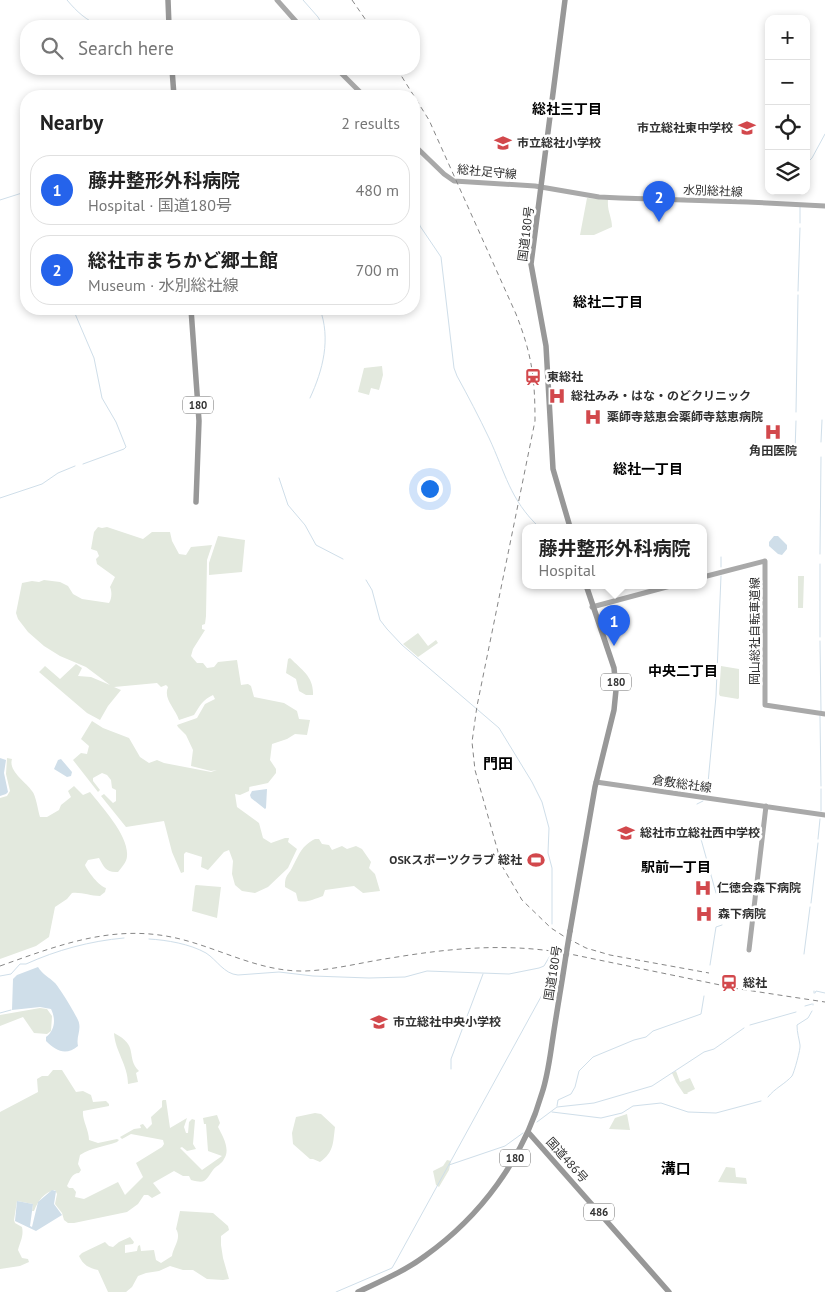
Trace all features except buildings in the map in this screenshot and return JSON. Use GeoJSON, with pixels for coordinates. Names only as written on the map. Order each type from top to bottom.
{"type":"FeatureCollection","features":[{"type":"Feature","properties":{"kind":"highway"},"geometry":{"type":"LineString","coordinates":[[168,0],[169,20]]}},
{"type":"Feature","properties":{"kind":"highway","name":"国道180号"},"geometry":{"type":"LineString","coordinates":[[565,0],[532,254],[532,271],[546,346],[553,469],[569,524]]}},
{"type":"Feature","properties":{"kind":"highway"},"geometry":{"type":"LineString","coordinates":[[172,75],[174,90]]}},
{"type":"Feature","properties":{"kind":"highway","name":"180"},"geometry":{"type":"LineString","coordinates":[[191,315],[199,420],[196,502]]}},
{"type":"Feature","properties":{"kind":"highway","name":"国道180号"},"geometry":{"type":"LineString","coordinates":[[358,1292],[424,1257],[467,1222],[498,1184],[514,1159],[528,1132],[542,1094],[546,1080],[596,782],[614,710],[616,690],[614,668],[587,589]]}},
{"type":"Feature","properties":{"kind":"highway","name":"国道486号"},"geometry":{"type":"LineString","coordinates":[[528,1132],[669,1292]]}},
{"type":"Feature","properties":{"kind":"main road"},"geometry":{"type":"LineString","coordinates":[[277,0],[295,20]]}},
{"type":"Feature","properties":{"kind":"main road"},"geometry":{"type":"LineString","coordinates":[[343,75],[358,90]]}},
{"type":"Feature","properties":{"kind":"main road","name":"総社足守線"},"geometry":{"type":"LineString","coordinates":[[420,151],[454,181],[541,187]]}},
{"type":"Feature","properties":{"kind":"main road","name":"水別総社線"},"geometry":{"type":"LineString","coordinates":[[541,187],[599,197],[825,206]]}},
{"type":"Feature","properties":{"kind":"main road","name":"岡山総社自転車道線"},"geometry":{"type":"LineString","coordinates":[[707,576],[765,561],[766,705],[825,714]]}},
{"type":"Feature","properties":{"kind":"main road"},"geometry":{"type":"LineString","coordinates":[[592,607],[659,589]]}},
{"type":"Feature","properties":{"kind":"main road","name":"倉敷総社線"},"geometry":{"type":"LineString","coordinates":[[596,782],[825,815]]}},
{"type":"Feature","properties":{"kind":"main road"},"geometry":{"type":"LineString","coordinates":[[749,950],[766,806]]}},
{"type":"Feature","properties":{"kind":"shaded area"},"geometry":{"type":"Polygon","coordinates":[[[587,198],[608,200],[612,227],[594,235],[580,235],[587,198]]]}},
{"type":"Feature","properties":{"kind":"shaded area"},"geometry":{"type":"Polygon","coordinates":[[[382,366],[383,375],[379,390],[371,388],[369,395],[358,392],[364,368],[382,366]]]}},
{"type":"Feature","properties":{"kind":"shaded area"},"geometry":{"type":"Polygon","coordinates":[[[98,527],[107,527],[143,539],[152,532],[170,532],[172,541],[179,554],[186,555],[191,547],[212,545],[207,560],[206,616],[205,624],[202,625],[202,629],[205,630],[193,649],[191,656],[197,663],[203,663],[207,668],[214,667],[218,662],[237,660],[241,685],[248,684],[251,686],[254,697],[284,703],[297,711],[299,719],[310,720],[307,735],[295,734],[272,744],[270,760],[276,769],[276,773],[268,783],[249,787],[249,791],[240,795],[235,794],[237,807],[259,823],[263,838],[271,843],[289,838],[288,842],[297,849],[288,868],[268,887],[255,893],[242,891],[235,885],[232,874],[233,861],[229,850],[224,852],[208,870],[201,867],[202,857],[186,852],[184,854],[184,872],[181,873],[172,852],[164,821],[126,827],[101,796],[104,794],[113,803],[116,801],[116,790],[112,788],[111,780],[102,773],[93,778],[93,781],[100,790],[98,792],[73,760],[81,753],[87,754],[89,746],[81,739],[92,721],[103,728],[129,738],[140,757],[149,763],[157,760],[211,772],[217,770],[211,771],[191,766],[193,750],[186,735],[177,725],[197,718],[205,704],[215,699],[213,695],[204,701],[194,715],[179,720],[168,700],[168,687],[166,685],[161,687],[157,683],[114,687],[121,690],[100,720],[87,713],[39,672],[45,666],[60,679],[76,664],[82,668],[78,676],[91,677],[110,685],[86,667],[60,656],[44,646],[28,632],[18,619],[16,613],[22,583],[32,581],[60,582],[68,586],[73,594],[82,599],[109,603],[111,599],[110,587],[115,577],[97,564],[96,559],[99,556],[97,551],[91,549],[94,532],[98,527]]]}},
{"type":"Feature","properties":{"kind":"shaded area"},"geometry":{"type":"Polygon","coordinates":[[[218,536],[245,540],[242,572],[209,575],[209,563],[218,536]]]}},
{"type":"Feature","properties":{"kind":"shaded area"},"geometry":{"type":"Polygon","coordinates":[[[774,536],[778,536],[787,545],[787,549],[782,555],[769,546],[769,542],[774,536]]]}},
{"type":"Feature","properties":{"kind":"shaded area"},"geometry":{"type":"Polygon","coordinates":[[[798,576],[804,576],[803,608],[798,608],[798,576]]]}},
{"type":"Feature","properties":{"kind":"shaded area"},"geometry":{"type":"Polygon","coordinates":[[[418,633],[428,646],[436,640],[438,643],[418,657],[403,644],[418,633]]]}},
{"type":"Feature","properties":{"kind":"shaded area"},"geometry":{"type":"Polygon","coordinates":[[[290,658],[303,670],[312,683],[313,695],[306,695],[299,691],[296,679],[286,673],[288,659],[290,658]]]}},
{"type":"Feature","properties":{"kind":"shaded area"},"geometry":{"type":"Polygon","coordinates":[[[721,666],[739,669],[738,699],[720,696],[721,666]]]}},
{"type":"Feature","properties":{"kind":"shaded area"},"geometry":{"type":"Polygon","coordinates":[[[0,758],[6,760],[4,773],[8,792],[0,796],[0,758]]]}},
{"type":"Feature","properties":{"kind":"shaded area"},"geometry":{"type":"Polygon","coordinates":[[[7,758],[12,759],[11,763],[15,772],[33,793],[40,817],[47,817],[59,810],[61,805],[71,797],[68,791],[74,786],[83,795],[90,792],[119,831],[124,840],[127,858],[118,872],[108,870],[99,858],[88,860],[85,865],[86,868],[97,882],[106,888],[105,892],[100,896],[72,893],[55,907],[49,937],[36,946],[0,959],[0,798],[7,796],[10,791],[6,774],[7,758]]]}},
{"type":"Feature","properties":{"kind":"shaded area"},"geometry":{"type":"Polygon","coordinates":[[[61,759],[72,772],[71,776],[67,777],[54,769],[58,760],[61,759]]]}},
{"type":"Feature","properties":{"kind":"shaded area"},"geometry":{"type":"Polygon","coordinates":[[[267,789],[265,809],[251,798],[250,795],[252,791],[267,789]]]}},
{"type":"Feature","properties":{"kind":"shaded area"},"geometry":{"type":"Polygon","coordinates":[[[315,839],[319,839],[322,844],[329,845],[332,850],[342,846],[347,849],[356,846],[362,849],[371,862],[369,868],[375,874],[380,891],[363,893],[354,886],[350,886],[325,890],[323,896],[307,901],[298,901],[296,893],[285,887],[286,878],[303,848],[315,839]]]}},
{"type":"Feature","properties":{"kind":"shaded area"},"geometry":{"type":"Polygon","coordinates":[[[196,885],[221,887],[217,918],[192,911],[196,885]]]}},
{"type":"Feature","properties":{"kind":"shaded area"},"geometry":{"type":"Polygon","coordinates":[[[38,967],[57,986],[78,1020],[78,1046],[74,1049],[69,1051],[57,1050],[46,1041],[46,1037],[54,1024],[51,1009],[40,1007],[12,1010],[13,979],[17,975],[38,967]]]}},
{"type":"Feature","properties":{"kind":"shaded area"},"geometry":{"type":"Polygon","coordinates":[[[40,1008],[47,1009],[52,1016],[51,1031],[47,1034],[34,1033],[23,1017],[0,1026],[0,1015],[40,1008]]]}},
{"type":"Feature","properties":{"kind":"shaded area"},"geometry":{"type":"Polygon","coordinates":[[[114,1033],[127,1042],[130,1047],[133,1061],[139,1071],[136,1073],[138,1082],[128,1084],[126,1071],[114,1033]]]}},
{"type":"Feature","properties":{"kind":"shaded area"},"geometry":{"type":"Polygon","coordinates":[[[53,1070],[62,1070],[76,1092],[83,1091],[91,1095],[93,1102],[106,1101],[109,1104],[109,1106],[83,1111],[89,1140],[98,1143],[119,1140],[80,1155],[78,1164],[81,1170],[70,1179],[67,1186],[73,1188],[76,1192],[75,1197],[84,1199],[118,1182],[125,1195],[143,1177],[136,1163],[162,1147],[164,1144],[163,1140],[131,1134],[122,1139],[120,1137],[134,1129],[141,1128],[140,1125],[143,1124],[147,1129],[152,1124],[151,1117],[162,1107],[163,1100],[166,1100],[170,1128],[187,1118],[184,1127],[186,1133],[188,1133],[189,1122],[192,1119],[195,1120],[193,1144],[196,1149],[187,1151],[182,1147],[180,1148],[202,1170],[222,1156],[208,1151],[206,1124],[204,1124],[203,1118],[217,1115],[220,1123],[218,1127],[224,1138],[227,1151],[226,1155],[205,1181],[191,1180],[189,1176],[183,1176],[174,1171],[153,1183],[161,1193],[152,1198],[144,1195],[138,1204],[127,1212],[68,1223],[64,1220],[62,1213],[55,1204],[57,1194],[55,1190],[42,1198],[34,1211],[32,1211],[33,1204],[17,1201],[14,1220],[15,1223],[22,1227],[22,1236],[18,1250],[22,1258],[28,1259],[29,1262],[20,1266],[0,1269],[0,1112],[38,1092],[37,1079],[42,1076],[48,1076],[53,1070]]]}},
{"type":"Feature","properties":{"kind":"shaded area"},"geometry":{"type":"Polygon","coordinates":[[[676,1071],[680,1082],[690,1078],[695,1089],[688,1094],[684,1094],[672,1073],[676,1071]]]}},
{"type":"Feature","properties":{"kind":"shaded area"},"geometry":{"type":"Polygon","coordinates":[[[315,1113],[321,1114],[335,1127],[330,1151],[320,1162],[310,1159],[293,1144],[292,1133],[296,1117],[315,1113]]]}},
{"type":"Feature","properties":{"kind":"shaded area"},"geometry":{"type":"Polygon","coordinates":[[[627,1114],[630,1130],[609,1129],[615,1118],[627,1114]]]}},
{"type":"Feature","properties":{"kind":"shaded area"},"geometry":{"type":"Polygon","coordinates":[[[447,1160],[451,1161],[449,1170],[439,1187],[436,1185],[433,1171],[443,1166],[447,1160]]]}},
{"type":"Feature","properties":{"kind":"shaded area"},"geometry":{"type":"Polygon","coordinates":[[[726,1167],[735,1168],[736,1177],[746,1178],[747,1184],[718,1182],[726,1167]]]}},
{"type":"Feature","properties":{"kind":"shaded area"},"geometry":{"type":"Polygon","coordinates":[[[52,1190],[56,1191],[54,1204],[62,1215],[36,1231],[15,1221],[17,1201],[33,1204],[30,1226],[32,1227],[38,1202],[52,1190]]]}},
{"type":"Feature","properties":{"kind":"shaded area"},"geometry":{"type":"Polygon","coordinates":[[[180,1211],[213,1213],[228,1226],[229,1230],[221,1236],[221,1245],[229,1279],[207,1279],[193,1270],[183,1270],[170,1266],[138,1276],[132,1287],[126,1292],[108,1292],[98,1270],[87,1266],[79,1256],[105,1242],[113,1247],[130,1237],[134,1242],[133,1244],[125,1245],[125,1253],[137,1251],[140,1245],[141,1251],[154,1250],[156,1260],[161,1263],[172,1256],[178,1240],[176,1229],[180,1211]]]}},
{"type":"Feature","properties":{"kind":"waterway"},"geometry":{"type":"LineString","coordinates":[[67,0],[89,20]]}},
{"type":"Feature","properties":{"kind":"waterway"},"geometry":{"type":"LineString","coordinates":[[303,0],[320,20]]}},
{"type":"Feature","properties":{"kind":"waterway"},"geometry":{"type":"LineString","coordinates":[[810,160],[825,134]]}},
{"type":"Feature","properties":{"kind":"waterway"},"geometry":{"type":"LineString","coordinates":[[0,200],[20,194]]}},
{"type":"Feature","properties":{"kind":"waterway"},"geometry":{"type":"LineString","coordinates":[[800,207],[800,223]]}},
{"type":"Feature","properties":{"kind":"waterway"},"geometry":{"type":"LineString","coordinates":[[420,226],[441,257],[454,368],[457,376],[489,438],[509,485],[521,506],[536,524]]}},
{"type":"Feature","properties":{"kind":"waterway"},"geometry":{"type":"LineString","coordinates":[[798,291],[800,228]]}},
{"type":"Feature","properties":{"kind":"waterway"},"geometry":{"type":"LineString","coordinates":[[796,412],[798,295]]}},
{"type":"Feature","properties":{"kind":"waterway"},"geometry":{"type":"LineString","coordinates":[[76,315],[94,358],[102,398],[116,422],[126,447],[83,464]]}},
{"type":"Feature","properties":{"kind":"waterway"},"geometry":{"type":"LineString","coordinates":[[310,398],[319,376],[324,354],[325,332],[322,315]]}},
{"type":"Feature","properties":{"kind":"waterway"},"geometry":{"type":"LineString","coordinates":[[821,442],[822,420]]}},
{"type":"Feature","properties":{"kind":"waterway"},"geometry":{"type":"LineString","coordinates":[[768,453],[795,452],[796,421]]}},
{"type":"Feature","properties":{"kind":"waterway"},"geometry":{"type":"LineString","coordinates":[[820,554],[821,457]]}},
{"type":"Feature","properties":{"kind":"waterway"},"geometry":{"type":"LineString","coordinates":[[0,498],[42,484],[58,473],[75,466]]}},
{"type":"Feature","properties":{"kind":"waterway"},"geometry":{"type":"LineString","coordinates":[[279,478],[288,505],[305,525],[316,545],[343,559]]}},
{"type":"Feature","properties":{"kind":"waterway"},"geometry":{"type":"LineString","coordinates":[[721,557],[721,567]]}},
{"type":"Feature","properties":{"kind":"waterway"},"geometry":{"type":"LineString","coordinates":[[820,564],[820,637]]}},
{"type":"Feature","properties":{"kind":"waterway"},"geometry":{"type":"LineString","coordinates":[[707,794],[716,696],[721,576]]}},
{"type":"Feature","properties":{"kind":"waterway"},"geometry":{"type":"LineString","coordinates":[[366,580],[372,590],[380,620],[387,629],[402,645],[499,728],[532,782],[542,802],[549,828],[548,853],[552,868],[552,924]]}},
{"type":"Feature","properties":{"kind":"waterway"},"geometry":{"type":"LineString","coordinates":[[820,641],[821,711]]}},
{"type":"Feature","properties":{"kind":"waterway"},"geometry":{"type":"LineString","coordinates":[[820,716],[821,786]]}},
{"type":"Feature","properties":{"kind":"waterway"},"geometry":{"type":"LineString","coordinates":[[821,789],[821,811]]}},
{"type":"Feature","properties":{"kind":"waterway"},"geometry":{"type":"LineString","coordinates":[[697,804],[703,801]]}},
{"type":"Feature","properties":{"kind":"waterway"},"geometry":{"type":"LineString","coordinates":[[818,839],[820,819]]}},
{"type":"Feature","properties":{"kind":"waterway"},"geometry":{"type":"LineString","coordinates":[[699,832],[716,893]]}},
{"type":"Feature","properties":{"kind":"waterway"},"geometry":{"type":"LineString","coordinates":[[811,903],[818,843]]}},
{"type":"Feature","properties":{"kind":"waterway"},"geometry":{"type":"LineString","coordinates":[[804,954],[810,907]]}},
{"type":"Feature","properties":{"kind":"waterway"},"geometry":{"type":"LineString","coordinates":[[710,965],[716,927],[722,925]]}},
{"type":"Feature","properties":{"kind":"waterway"},"geometry":{"type":"LineString","coordinates":[[0,976],[11,974],[20,964],[26,964],[62,950],[99,941],[124,938]]}},
{"type":"Feature","properties":{"kind":"waterway"},"geometry":{"type":"LineString","coordinates":[[149,939],[163,940],[193,947],[206,953],[229,972],[238,975],[279,972],[313,976],[369,978],[405,977],[427,971],[509,974],[544,966],[551,954]]}},
{"type":"Feature","properties":{"kind":"waterway"},"geometry":{"type":"LineString","coordinates":[[336,1292],[392,1268],[548,984],[551,952]]}},
{"type":"Feature","properties":{"kind":"waterway"},"geometry":{"type":"LineString","coordinates":[[451,1069],[451,1059],[483,974]]}},
{"type":"Feature","properties":{"kind":"waterway"},"geometry":{"type":"LineString","coordinates":[[815,993],[816,991],[825,993]]}},
{"type":"Feature","properties":{"kind":"waterway"},"geometry":{"type":"LineString","coordinates":[[557,1106],[558,1100],[571,1094],[579,1071],[593,1057],[646,1037],[653,1031],[701,1014],[704,996]]}},
{"type":"Feature","properties":{"kind":"waterway"},"geometry":{"type":"LineString","coordinates":[[805,1006],[812,1004]]}},
{"type":"Feature","properties":{"kind":"waterway"},"geometry":{"type":"LineString","coordinates":[[0,1013],[11,1010]]}},
{"type":"Feature","properties":{"kind":"waterway"},"geometry":{"type":"LineString","coordinates":[[768,1097],[792,1076],[800,1047],[797,1025],[808,1018],[812,1011]]}},
{"type":"Feature","properties":{"kind":"waterway"},"geometry":{"type":"LineString","coordinates":[[750,1025],[796,1012]]}},
{"type":"Feature","properties":{"kind":"waterway"},"geometry":{"type":"LineString","coordinates":[[537,1122],[557,1107],[594,1103],[652,1086],[704,1052],[714,1049],[744,1028]]}},
{"type":"Feature","properties":{"kind":"waterway"},"geometry":{"type":"LineString","coordinates":[[552,1112],[601,1118],[622,1113],[633,1106],[661,1103],[688,1112],[716,1113],[761,1101]]}},
{"type":"Feature","properties":{"kind":"waterway"},"geometry":{"type":"LineString","coordinates":[[449,1165],[505,1146],[523,1133]]}},
{"type":"Feature","properties":{"kind":"railway"},"geometry":{"type":"LineString","coordinates":[[352,0],[366,20]]}},
{"type":"Feature","properties":{"kind":"railway"},"geometry":{"type":"LineString","coordinates":[[401,75],[410,90]]}},
{"type":"Feature","properties":{"kind":"railway"},"geometry":{"type":"LineString","coordinates":[[420,106],[429,120],[516,314],[532,367],[535,421],[477,706],[472,742],[475,770],[502,866],[522,900],[551,928],[586,948],[610,955],[709,973]]}},
{"type":"Feature","properties":{"kind":"railway"},"geometry":{"type":"LineString","coordinates":[[0,966],[68,943],[90,938],[136,933],[184,940],[259,965],[289,970],[327,969],[457,949],[521,948],[565,953],[730,987]]}},
{"type":"Feature","properties":{"kind":"railway"},"geometry":{"type":"LineString","coordinates":[[733,988],[825,1002]]}},
{"type":"Feature","properties":{"kind":"place","name":"市立総社東中学校"},"geometry":{"type":"Point","coordinates":[747,128]}},
{"type":"Feature","properties":{"kind":"place","name":"市立総社小学校"},"geometry":{"type":"Point","coordinates":[503,143]}},
{"type":"Feature","properties":{"kind":"place","name":"総社市まちかど郷土館"},"geometry":{"type":"Point","coordinates":[659,222]}},
{"type":"Feature","properties":{"kind":"place","name":"東総社"},"geometry":{"type":"Point","coordinates":[533,377]}},
{"type":"Feature","properties":{"kind":"place","name":"総社みみ・はな・のどクリニック"},"geometry":{"type":"Point","coordinates":[557,396]}},
{"type":"Feature","properties":{"kind":"place","name":"薬師寺慈恵会薬師寺慈恵病院"},"geometry":{"type":"Point","coordinates":[593,417]}},
{"type":"Feature","properties":{"kind":"place","name":"角田医院"},"geometry":{"type":"Point","coordinates":[773,432]}},
{"type":"Feature","properties":{"kind":"place","name":"藤井整形外科病院"},"geometry":{"type":"Point","coordinates":[614,646]}},
{"type":"Feature","properties":{"kind":"place","name":"総社市立総社西中学校"},"geometry":{"type":"Point","coordinates":[626,833]}},
{"type":"Feature","properties":{"kind":"place","name":"OSKスポーツクラブ 総社"},"geometry":{"type":"Point","coordinates":[536,860]}},
{"type":"Feature","properties":{"kind":"place","name":"仁徳会森下病院"},"geometry":{"type":"Point","coordinates":[703,888]}},
{"type":"Feature","properties":{"kind":"place","name":"森下病院"},"geometry":{"type":"Point","coordinates":[704,914]}},
{"type":"Feature","properties":{"kind":"place","name":"総社"},"geometry":{"type":"Point","coordinates":[729,983]}},
{"type":"Feature","properties":{"kind":"place","name":"市立総社中央小学校"},"geometry":{"type":"Point","coordinates":[379,1022]}},
{"type":"Feature","properties":{"kind":"district","name":"総社三丁目"},"geometry":{"type":"Point","coordinates":[567,109]}},
{"type":"Feature","properties":{"kind":"district","name":"総社二丁目"},"geometry":{"type":"Point","coordinates":[608,302]}},
{"type":"Feature","properties":{"kind":"district","name":"総社一丁目"},"geometry":{"type":"Point","coordinates":[648,469]}},
{"type":"Feature","properties":{"kind":"district","name":"中央二丁目"},"geometry":{"type":"Point","coordinates":[683,671]}},
{"type":"Feature","properties":{"kind":"district","name":"門田"},"geometry":{"type":"Point","coordinates":[498,764]}},
{"type":"Feature","properties":{"kind":"district","name":"駅前一丁目"},"geometry":{"type":"Point","coordinates":[676,867]}},
{"type":"Feature","properties":{"kind":"district","name":"溝口"},"geometry":{"type":"Point","coordinates":[676,1169]}}]}
